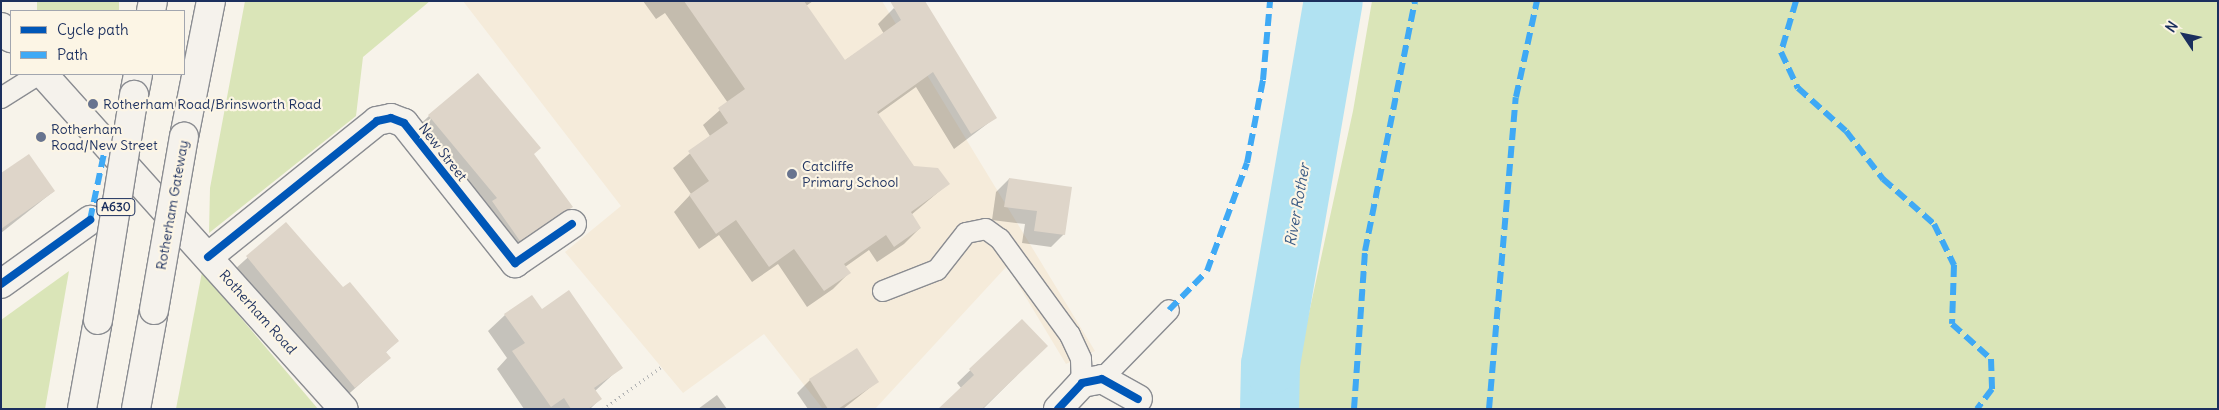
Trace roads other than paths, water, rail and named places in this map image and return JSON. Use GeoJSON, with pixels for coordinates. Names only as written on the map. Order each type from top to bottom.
{"type":"FeatureCollection","features":[{"type":"Feature","properties":{"kind":"main road","name":"Rotherham Gateway"},"geometry":{"type":"LineString","coordinates":[[136,409],[184,137],[211,1]]}},
{"type":"Feature","properties":{"kind":"main road"},"geometry":{"type":"LineString","coordinates":[[1,27],[10,37]]}},
{"type":"Feature","properties":{"kind":"main road","name":"Rotherham Road"},"geometry":{"type":"LineString","coordinates":[[44,75],[344,409]]}},
{"type":"Feature","properties":{"kind":"main road","name":"A630"},"geometry":{"type":"LineString","coordinates":[[82,409],[136,85]]}},
{"type":"Feature","properties":{"kind":"main road","name":"New Street"},"geometry":{"type":"LineString","coordinates":[[208,257],[378,121],[391,118],[410,130],[515,263],[572,224]]}},
{"type":"Feature","properties":{"kind":"main road"},"geometry":{"type":"LineString","coordinates":[[1,284],[90,220]]}},
{"type":"Feature","properties":{"kind":"main road"},"geometry":{"type":"LineString","coordinates":[[1058,409],[1092,381],[1122,386],[1138,399]]}},
{"type":"Feature","properties":{"kind":"lane"},"geometry":{"type":"LineString","coordinates":[[1,98],[37,75]]}},
{"type":"Feature","properties":{"kind":"lane"},"geometry":{"type":"LineString","coordinates":[[883,291],[937,270],[966,233],[986,229],[1000,239],[1070,335],[1092,381],[1169,310]]}},
{"type":"Feature","properties":{"kind":"waterway","name":"River Rother"},"geometry":{"type":"LineString","coordinates":[[1269,409],[1270,364],[1333,1]]}},
{"type":"Feature","properties":{"kind":"place","name":"Rotherham Road/Brinsworth Road"},"geometry":{"type":"Point","coordinates":[93,104]}},
{"type":"Feature","properties":{"kind":"place","name":"Rotherham Road/New Street"},"geometry":{"type":"Point","coordinates":[41,137]}},
{"type":"Feature","properties":{"kind":"place","name":"Catcliffe Primary School"},"geometry":{"type":"Point","coordinates":[792,174]}}]}
